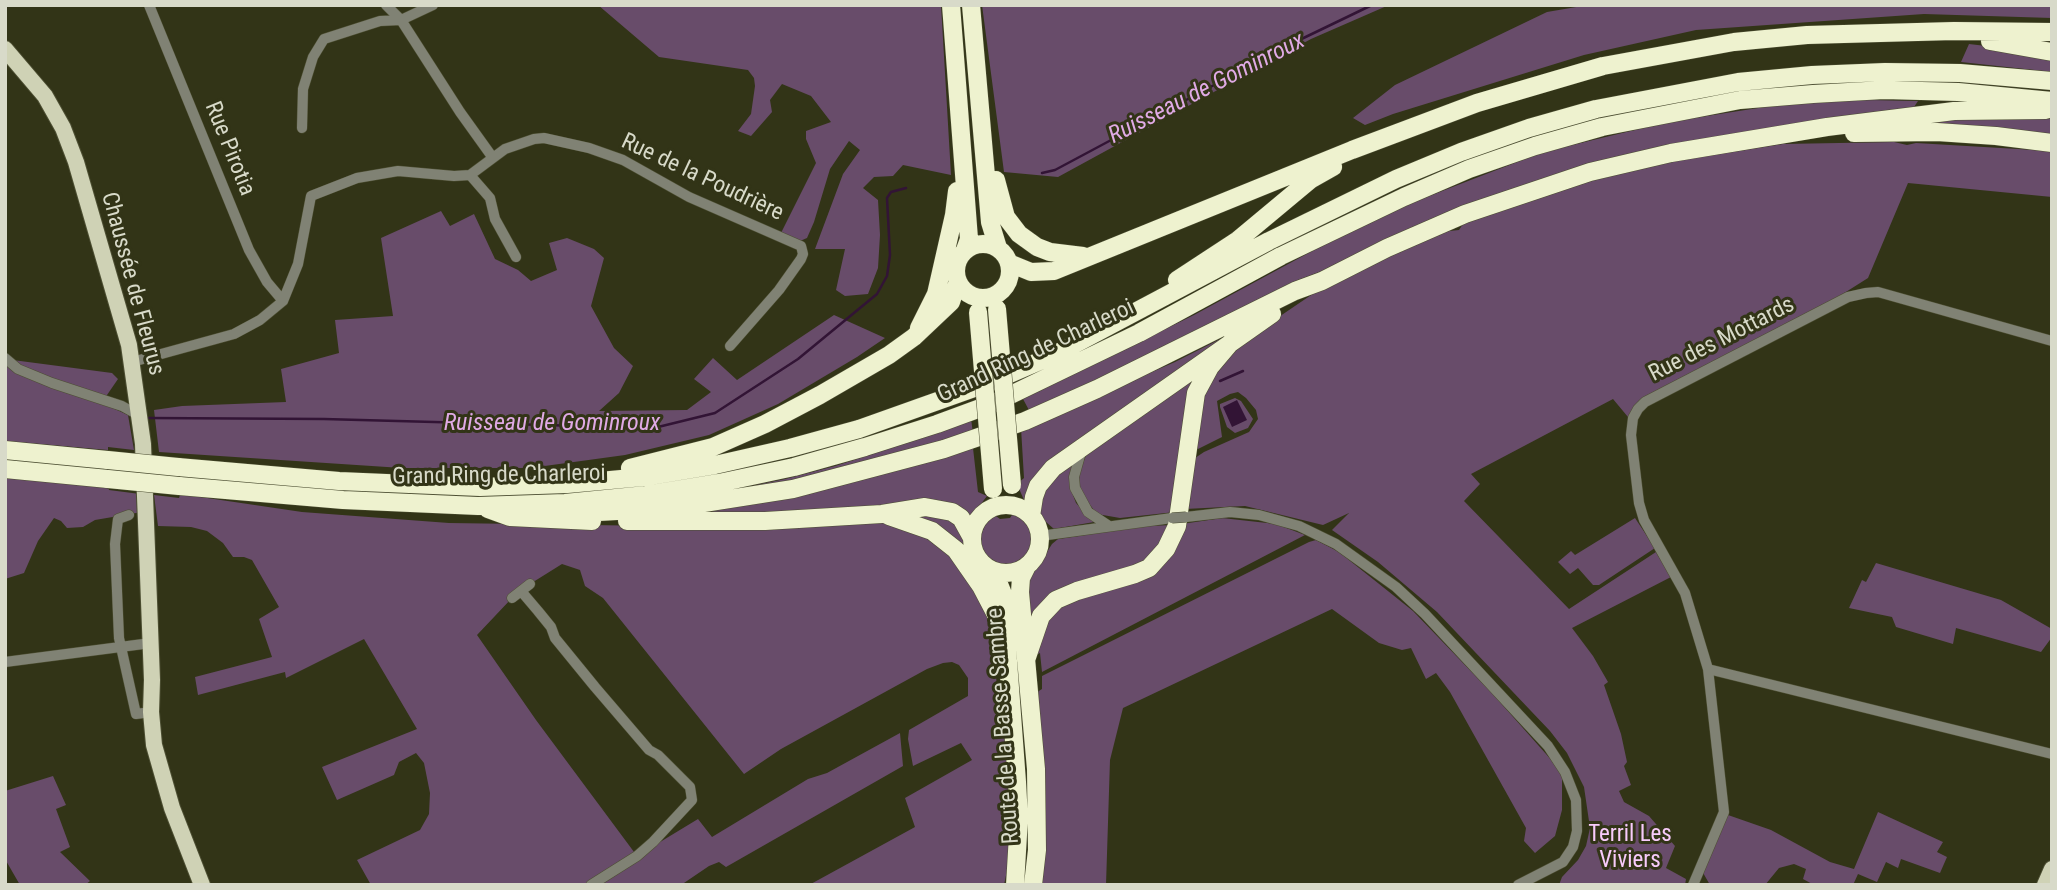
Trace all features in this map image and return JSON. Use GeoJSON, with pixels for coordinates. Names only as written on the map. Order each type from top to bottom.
{"type":"FeatureCollection","features":[{"type":"Feature","properties":{"kind":"highway"},"geometry":{"type":"LineString","coordinates":[[567,484],[589,474],[619,470],[712,447],[765,425],[889,355],[914,337],[951,302],[957,281],[956,267],[969,239],[951,5]]}},
{"type":"Feature","properties":{"kind":"highway"},"geometry":{"type":"LineString","coordinates":[[971,5],[990,222],[998,248],[1009,263],[1031,272],[1054,271],[1477,103],[1603,66],[1734,42],[1807,35],[1857,32],[2052,32]]}},
{"type":"Feature","properties":{"kind":"highway"},"geometry":{"type":"LineString","coordinates":[[1928,32],[2052,52]]}},
{"type":"Feature","properties":{"kind":"highway","name":"Grand Ring de Charleroi"},"geometry":{"type":"LineString","coordinates":[[5,450],[414,486],[567,484],[643,477],[715,465],[859,429],[991,382],[1056,354],[1280,236],[1396,179],[1529,128],[1667,93],[1738,82],[1812,75],[1960,73],[2052,82]]}},
{"type":"Feature","properties":{"kind":"highway","name":"Grand Ring de Charleroi"},"geometry":{"type":"LineString","coordinates":[[5,469],[343,500],[478,506],[592,501],[719,483],[794,467],[937,424],[994,403],[1213,295],[1281,256],[1404,197],[1509,155],[1602,127],[1740,100],[1813,94],[1884,90],[1958,92],[2052,101]]}},
{"type":"Feature","properties":{"kind":"highway"},"geometry":{"type":"LineString","coordinates":[[510,517],[672,508],[738,498],[793,489],[933,452],[1025,421],[1181,349],[1295,291],[1465,214],[1590,172],[1671,153],[1827,127],[1954,111],[2052,110]]}},
{"type":"Feature","properties":{"kind":"highway"},"geometry":{"type":"LineString","coordinates":[[1788,135],[1937,132],[2052,143]]}},
{"type":"Feature","properties":{"kind":"highway"},"geometry":{"type":"LineString","coordinates":[[1131,316],[1152,296],[1238,240],[1310,180],[1381,139]]}},
{"type":"Feature","properties":{"kind":"highway"},"geometry":{"type":"LineString","coordinates":[[984,150],[996,179],[1006,217],[1019,234],[1037,247],[1051,252],[1087,256]]}},
{"type":"Feature","properties":{"kind":"highway"},"geometry":{"type":"LineString","coordinates":[[914,337],[936,294],[954,215],[962,158]]}},
{"type":"Feature","properties":{"kind":"highway"},"geometry":{"type":"LineString","coordinates":[[965,250],[977,244],[998,248]]}},
{"type":"Feature","properties":{"kind":"highway"},"geometry":{"type":"LineString","coordinates":[[478,506],[510,517],[717,523],[882,514],[926,507],[952,512],[961,518],[972,538],[976,556],[989,569],[1009,573],[1027,566],[1039,549],[1040,536],[1016,497],[1012,485],[998,301],[1010,276],[1009,263]]}},
{"type":"Feature","properties":{"kind":"highway"},"geometry":{"type":"LineString","coordinates":[[957,281],[970,295],[978,312],[993,489],[989,509]]}},
{"type":"Feature","properties":{"kind":"highway"},"geometry":{"type":"LineString","coordinates":[[1027,513],[1046,475],[1322,281]]}},
{"type":"Feature","properties":{"kind":"highway"},"geometry":{"type":"LineString","coordinates":[[970,295],[998,301]]}},
{"type":"Feature","properties":{"kind":"highway"},"geometry":{"type":"LineString","coordinates":[[1026,660],[1041,615],[1056,600],[1077,591],[1135,575],[1149,568],[1166,550],[1177,526],[1196,393],[1210,367],[1233,341]]}},
{"type":"Feature","properties":{"kind":"highway"},"geometry":{"type":"LineString","coordinates":[[972,538],[979,519],[989,509],[1006,505],[1027,513]]}},
{"type":"Feature","properties":{"kind":"highway"},"geometry":{"type":"LineString","coordinates":[[882,514],[919,525],[944,539],[965,562],[1006,633]]}},
{"type":"Feature","properties":{"kind":"highway","name":"Route de la Basse Sambre"},"geometry":{"type":"LineString","coordinates":[[1027,566],[1021,578],[1020,592],[1037,809],[1037,849],[1033,885]]}},
{"type":"Feature","properties":{"kind":"highway","name":"Route de la Basse Sambre"},"geometry":{"type":"LineString","coordinates":[[989,569],[1003,594],[1018,806],[1015,885]]}},
{"type":"Feature","properties":{"kind":"main road","name":"Chaussée de Fleurus"},"geometry":{"type":"LineString","coordinates":[[5,49],[45,96],[63,128],[76,162],[132,362],[140,416],[154,745],[186,847],[202,885]]}},
{"type":"Feature","properties":{"kind":"main road","name":"Chaussée de Fleurus"},"geometry":{"type":"LineString","coordinates":[[152,680],[160,718],[165,782]]}},
{"type":"Feature","properties":{"kind":"main road"},"geometry":{"type":"LineString","coordinates":[[2045,885],[2052,869]]}},
{"type":"Feature","properties":{"kind":"street","name":"Rue Pirotia"},"geometry":{"type":"LineString","coordinates":[[149,5],[249,250],[267,282],[284,302]]}},
{"type":"Feature","properties":{"kind":"street"},"geometry":{"type":"LineString","coordinates":[[386,5],[401,20],[493,158]]}},
{"type":"Feature","properties":{"kind":"street"},"geometry":{"type":"LineString","coordinates":[[302,128],[303,89],[313,57],[324,40],[380,21],[401,20],[433,5]]}},
{"type":"Feature","properties":{"kind":"street","name":"Rue de la Poudrière"},"geometry":{"type":"LineString","coordinates":[[470,175],[505,149],[544,138],[589,148],[624,160],[689,197],[801,246],[801,259],[779,290],[730,346]]}},
{"type":"Feature","properties":{"kind":"street"},"geometry":{"type":"LineString","coordinates":[[132,362],[234,334],[260,320],[284,302],[298,264],[311,196],[357,178],[398,171],[470,175],[490,198],[495,219],[516,257]]}},
{"type":"Feature","properties":{"kind":"street","name":"Rue des Mottards"},"geometry":{"type":"LineString","coordinates":[[1693,885],[1724,812],[1708,669],[1685,593],[1644,520],[1639,503],[1632,435],[1633,418],[1638,409],[1645,402],[1848,297],[1866,293],[1878,292],[2052,341]]}},
{"type":"Feature","properties":{"kind":"street"},"geometry":{"type":"LineString","coordinates":[[5,358],[18,369],[122,406],[140,416]]}},
{"type":"Feature","properties":{"kind":"street"},"geometry":{"type":"LineString","coordinates":[[1083,448],[1074,477],[1075,488],[1088,512],[1110,526]]}},
{"type":"Feature","properties":{"kind":"street"},"geometry":{"type":"LineString","coordinates":[[1040,536],[1213,513],[1243,513],[1278,519],[1317,533],[1369,567],[1425,614],[1548,746],[1565,772],[1576,800],[1578,815],[1573,847],[1563,862],[1518,885]]}},
{"type":"Feature","properties":{"kind":"street"},"geometry":{"type":"LineString","coordinates":[[129,515],[117,519],[114,544],[120,653],[136,714],[151,712]]}},
{"type":"Feature","properties":{"kind":"street"},"geometry":{"type":"LineString","coordinates":[[530,584],[517,594],[538,611],[551,627],[555,638],[649,750],[658,755],[690,787],[692,800],[653,842],[637,856],[591,885]]}},
{"type":"Feature","properties":{"kind":"street"},"geometry":{"type":"LineString","coordinates":[[5,662],[151,643]]}},
{"type":"Feature","properties":{"kind":"street"},"geometry":{"type":"LineString","coordinates":[[1708,669],[2052,754]]}},
{"type":"Feature","properties":{"kind":"green space"},"geometry":{"type":"Polygon","coordinates":[[[598,5],[941,5],[951,175],[903,165],[893,176],[874,177],[863,188],[878,200],[880,235],[878,268],[868,294],[845,296],[836,290],[845,249],[815,249],[843,174],[860,150],[849,141],[830,169],[807,238],[800,241],[781,233],[816,163],[806,139],[806,131],[831,122],[811,96],[782,84],[770,100],[772,112],[751,136],[738,131],[751,114],[755,86],[754,78],[748,70],[659,57],[598,5]]]}},
{"type":"Feature","properties":{"kind":"green space"},"geometry":{"type":"Polygon","coordinates":[[[982,5],[1389,5],[1311,39],[1058,177],[1004,172],[982,5]]]}},
{"type":"Feature","properties":{"kind":"green space"},"geometry":{"type":"Polygon","coordinates":[[[1588,5],[2052,5],[2052,18],[1924,14],[1696,30],[1584,55],[1365,125],[1353,118],[1395,85],[1547,12],[1588,5]]]}},
{"type":"Feature","properties":{"kind":"green space"},"geometry":{"type":"Polygon","coordinates":[[[1969,44],[2052,56],[2052,72],[1961,62],[1969,44]]]}},
{"type":"Feature","properties":{"kind":"green space"},"geometry":{"type":"Polygon","coordinates":[[[1816,99],[1918,101],[1912,110],[1621,157],[1293,282],[1129,367],[1030,412],[1023,399],[1194,315],[1375,217],[1543,152],[1668,122],[1816,99]]]}},
{"type":"Feature","properties":{"kind":"green space"},"geometry":{"type":"Polygon","coordinates":[[[2029,115],[2052,118],[2052,140],[1926,128],[1931,121],[2029,115]]]}},
{"type":"Feature","properties":{"kind":"green space","name":"Terril Les Viviers"},"geometry":{"type":"Polygon","coordinates":[[[1894,142],[1907,145],[1916,143],[2052,151],[2052,197],[1908,183],[1868,278],[1751,352],[1645,405],[1628,417],[1613,399],[1471,474],[1480,484],[1464,501],[1569,609],[1656,552],[1671,577],[1572,628],[1608,682],[1604,685],[1621,734],[1627,762],[1624,766],[1631,785],[1619,791],[1624,802],[1649,816],[1675,846],[1666,868],[1686,879],[1685,885],[1559,885],[1586,846],[1590,828],[1584,787],[1567,753],[1550,731],[1437,612],[1378,562],[1332,530],[1349,513],[1323,525],[1245,506],[1185,509],[1195,458],[1249,432],[1258,419],[1256,410],[1246,398],[1238,392],[1230,394],[1217,401],[1222,437],[1195,448],[1205,385],[1236,346],[1320,289],[1383,255],[1449,231],[1459,230],[1463,224],[1627,169],[1783,144],[1894,142]]]}},
{"type":"Feature","properties":{"kind":"green space"},"geometry":{"type":"Polygon","coordinates":[[[441,211],[450,226],[474,214],[495,259],[518,270],[531,281],[557,270],[549,243],[567,238],[594,249],[604,258],[591,306],[614,348],[633,366],[619,393],[599,411],[687,410],[711,392],[694,379],[713,358],[737,380],[834,315],[885,338],[778,404],[709,435],[625,455],[530,468],[402,468],[159,452],[154,410],[182,406],[286,402],[281,369],[339,353],[335,320],[393,316],[381,238],[441,211]]]}},
{"type":"Feature","properties":{"kind":"green space"},"geometry":{"type":"Polygon","coordinates":[[[1230,334],[1024,500],[1017,484],[1024,478],[1021,428],[1175,362],[1230,334]]]}},
{"type":"Feature","properties":{"kind":"green space"},"geometry":{"type":"Polygon","coordinates":[[[5,359],[112,373],[118,379],[104,404],[128,415],[134,450],[5,441],[5,359]]]}},
{"type":"Feature","properties":{"kind":"green space"},"geometry":{"type":"Polygon","coordinates":[[[1200,371],[1175,512],[1120,518],[1097,514],[1080,492],[1078,475],[1087,453],[1200,371]]]}},
{"type":"Feature","properties":{"kind":"green space"},"geometry":{"type":"Polygon","coordinates":[[[1235,398],[1241,401],[1253,419],[1248,428],[1235,433],[1227,427],[1220,404],[1235,398]]]}},
{"type":"Feature","properties":{"kind":"green space"},"geometry":{"type":"Polygon","coordinates":[[[971,418],[973,434],[757,491],[712,494],[835,466],[938,433],[971,418]]]}},
{"type":"Feature","properties":{"kind":"green space"},"geometry":{"type":"Polygon","coordinates":[[[973,448],[978,492],[987,496],[968,524],[958,512],[862,511],[661,516],[973,448]]]}},
{"type":"Feature","properties":{"kind":"green space"},"geometry":{"type":"Polygon","coordinates":[[[1078,453],[1072,485],[1073,495],[1076,503],[1094,522],[1054,529],[1038,515],[1037,494],[1078,453]]]}},
{"type":"Feature","properties":{"kind":"green space"},"geometry":{"type":"Polygon","coordinates":[[[5,476],[108,487],[109,490],[140,494],[142,512],[95,520],[83,527],[67,528],[54,518],[38,541],[24,573],[5,579],[5,476]]]}},
{"type":"Feature","properties":{"kind":"green space"},"geometry":{"type":"Polygon","coordinates":[[[154,495],[179,498],[180,495],[187,495],[302,512],[449,523],[729,527],[892,520],[943,544],[987,611],[993,629],[999,673],[996,676],[999,712],[1004,710],[1012,801],[1009,861],[1004,885],[809,885],[915,827],[905,798],[972,760],[961,743],[913,766],[908,739],[909,730],[968,696],[968,678],[959,665],[952,662],[943,663],[927,669],[781,749],[744,774],[603,598],[585,586],[580,570],[562,564],[512,598],[477,635],[637,856],[698,819],[712,837],[808,779],[827,773],[900,733],[903,766],[726,867],[719,862],[709,866],[681,885],[371,885],[357,860],[420,830],[429,814],[430,793],[424,763],[416,753],[399,762],[394,775],[337,800],[322,767],[417,729],[364,639],[286,678],[285,672],[198,695],[195,677],[272,657],[259,619],[279,607],[252,560],[233,557],[223,543],[207,531],[191,527],[158,526],[154,495]]]}},
{"type":"Feature","properties":{"kind":"green space"},"geometry":{"type":"Polygon","coordinates":[[[901,512],[933,513],[956,522],[965,535],[965,546],[973,570],[901,512]]]}},
{"type":"Feature","properties":{"kind":"green space"},"geometry":{"type":"Polygon","coordinates":[[[1012,515],[1021,516],[1028,524],[1032,533],[1031,549],[1023,560],[1007,566],[1000,565],[984,554],[980,538],[987,520],[996,516],[1000,519],[1010,518],[1012,515]]]}},
{"type":"Feature","properties":{"kind":"green space"},"geometry":{"type":"Polygon","coordinates":[[[1222,518],[1276,524],[1305,535],[1042,672],[1040,653],[1034,656],[1047,618],[1062,603],[1126,581],[1182,524],[1222,518]]]}},
{"type":"Feature","properties":{"kind":"green space"},"geometry":{"type":"Polygon","coordinates":[[[1635,518],[1655,548],[1599,585],[1593,585],[1578,568],[1570,574],[1558,562],[1571,551],[1575,555],[1635,518]]]}},
{"type":"Feature","properties":{"kind":"green space"},"geometry":{"type":"Polygon","coordinates":[[[1173,525],[1156,558],[1084,585],[1028,624],[1029,575],[1058,539],[1146,526],[1173,525]]]}},
{"type":"Feature","properties":{"kind":"green space"},"geometry":{"type":"Polygon","coordinates":[[[1316,540],[1339,552],[1413,611],[1491,692],[1562,772],[1562,810],[1555,836],[1535,853],[1524,841],[1526,828],[1450,692],[1436,673],[1426,679],[1411,648],[1402,650],[1379,643],[1332,609],[1123,708],[1110,760],[1106,885],[1037,885],[1034,694],[1042,689],[1042,676],[1316,540]]]}},
{"type":"Feature","properties":{"kind":"green space"},"geometry":{"type":"Polygon","coordinates":[[[1876,563],[2001,600],[2052,629],[2052,637],[2041,652],[1956,628],[1953,644],[1896,627],[1892,617],[1849,608],[1862,580],[1866,582],[1876,563]]]}},
{"type":"Feature","properties":{"kind":"green space"},"geometry":{"type":"Polygon","coordinates":[[[53,776],[66,805],[56,809],[70,847],[60,852],[90,881],[85,885],[20,885],[5,859],[5,791],[53,776]]]}},
{"type":"Feature","properties":{"kind":"green space"},"geometry":{"type":"Polygon","coordinates":[[[1878,812],[1943,842],[1937,852],[1947,857],[1940,873],[1901,859],[1898,868],[1886,862],[1877,882],[1858,874],[1853,885],[1814,885],[1803,879],[1806,869],[1794,864],[1779,868],[1765,885],[1710,885],[1702,871],[1728,815],[1771,830],[1830,862],[1854,869],[1878,812]]]}},
{"type":"Feature","properties":{"kind":"shaded area"},"geometry":{"type":"Polygon","coordinates":[[[1237,400],[1247,420],[1232,427],[1223,407],[1237,400]]]}},
{"type":"Feature","properties":{"kind":"waterway","name":"Ruisseau de Gominroux"},"geometry":{"type":"LineString","coordinates":[[1042,173],[1055,170],[1289,45],[1372,5]]}},
{"type":"Feature","properties":{"kind":"waterway","name":"Ruisseau de Gominroux"},"geometry":{"type":"LineString","coordinates":[[148,418],[324,419],[654,428],[715,413],[798,359],[877,294],[887,276],[890,255],[887,198],[891,192],[906,188]]}},
{"type":"Feature","properties":{"kind":"waterway"},"geometry":{"type":"LineString","coordinates":[[1220,381],[1243,371]]}}]}
